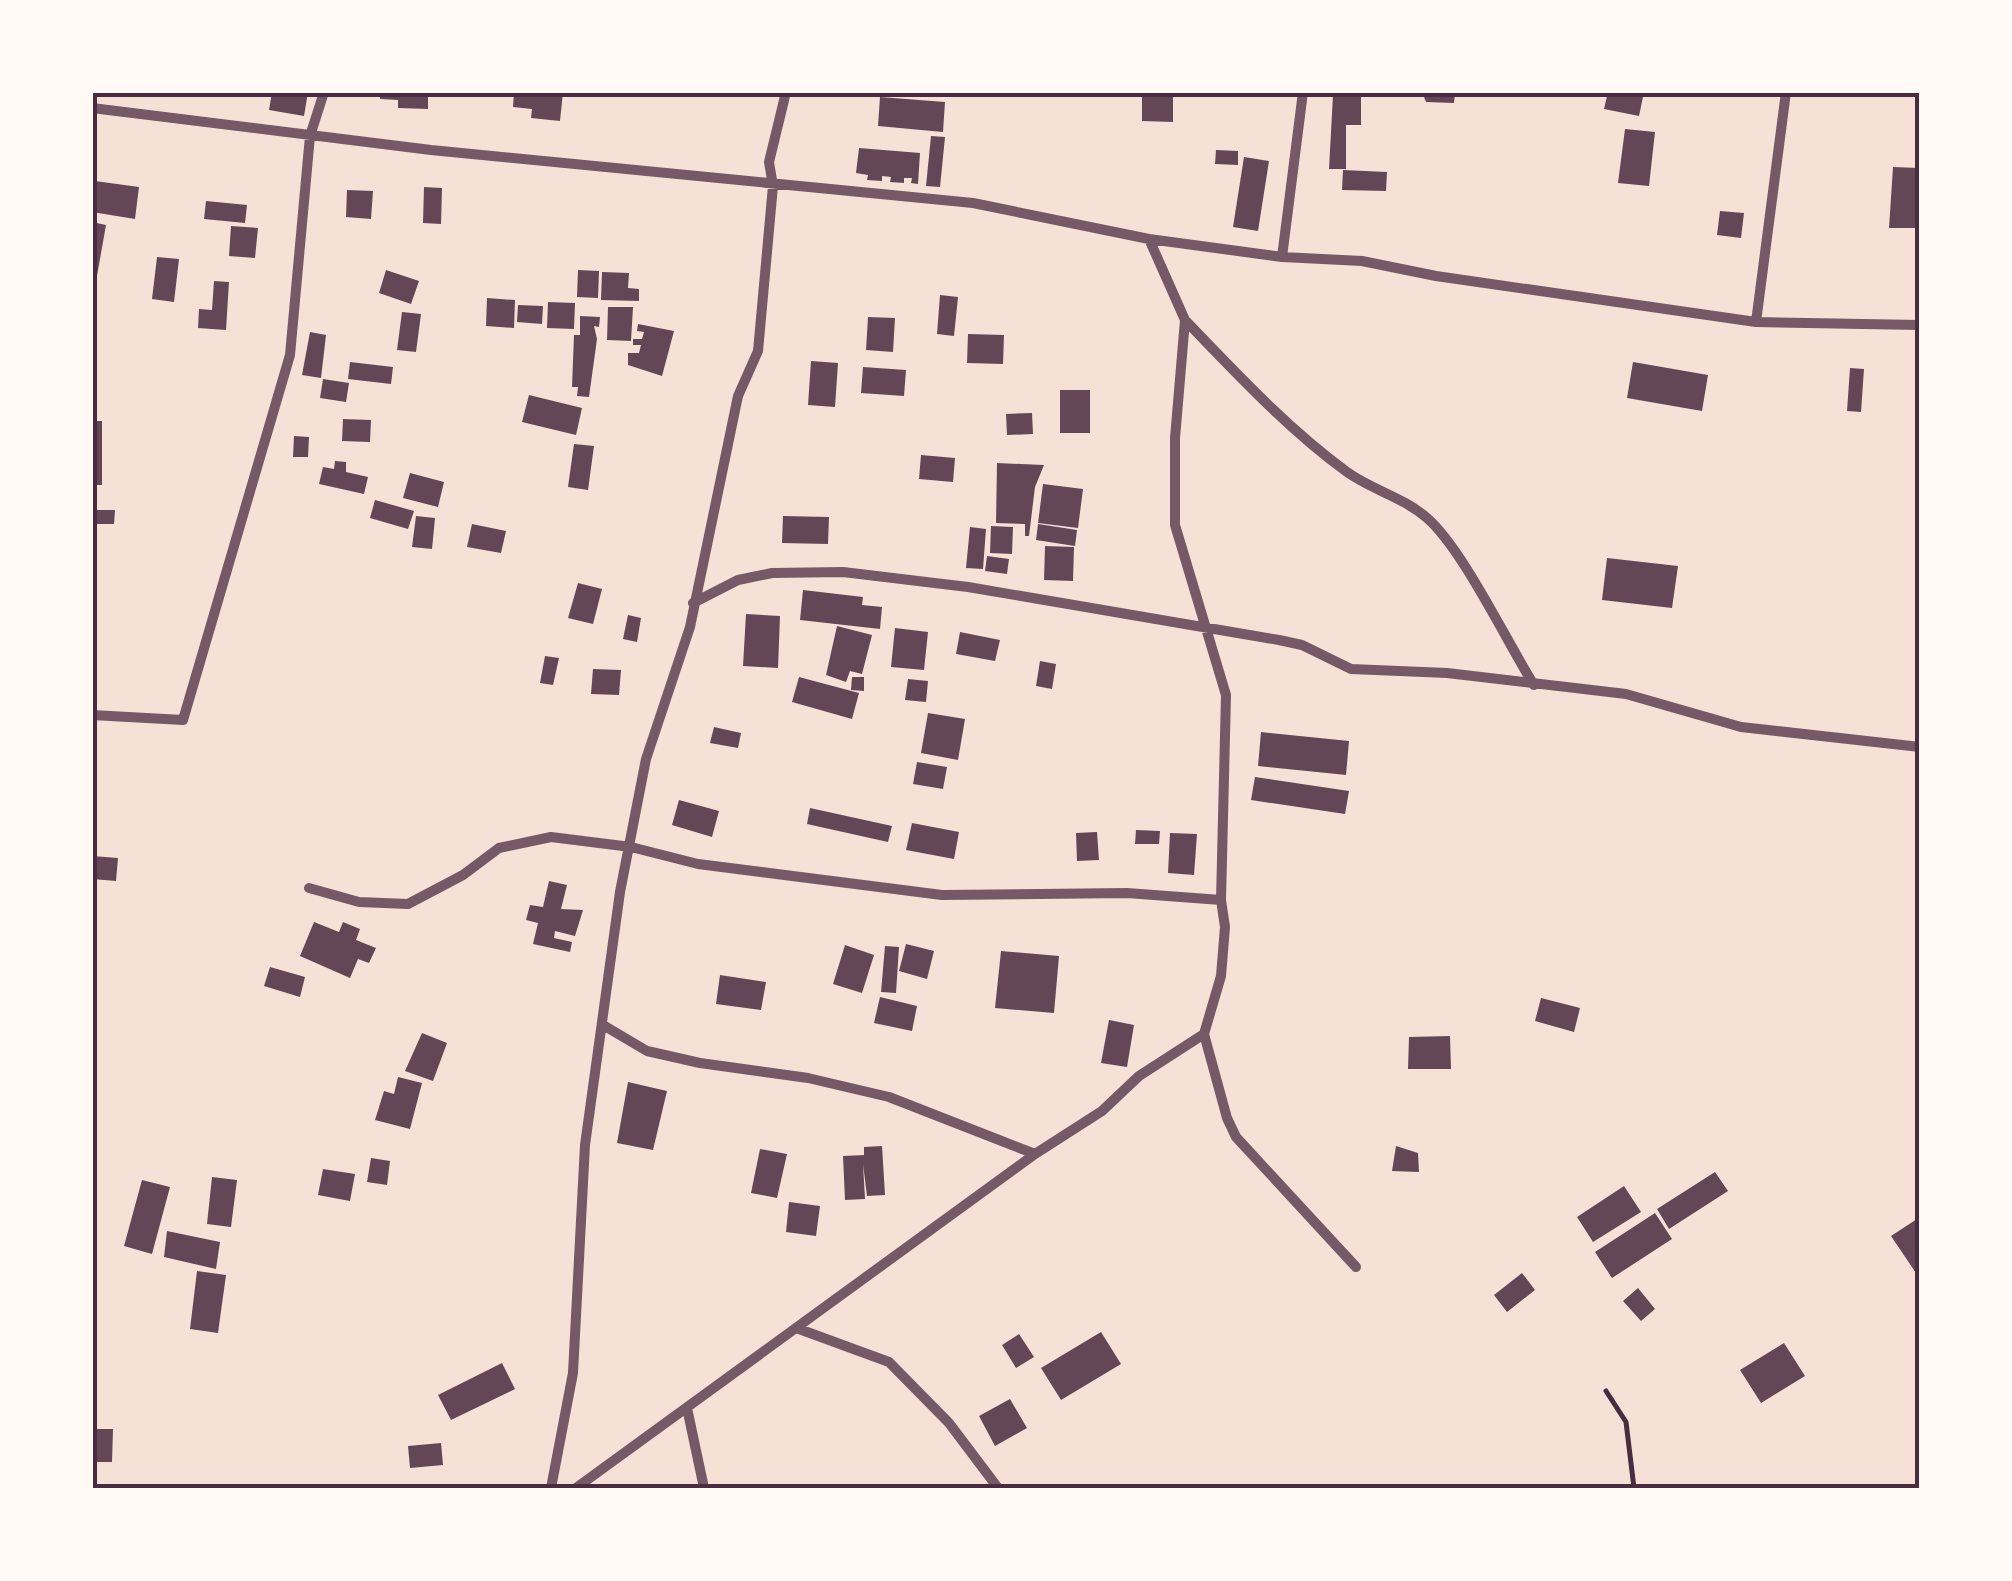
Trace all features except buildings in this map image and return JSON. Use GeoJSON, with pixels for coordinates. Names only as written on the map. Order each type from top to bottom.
{"type":"FeatureCollection","features":[{"type":"Feature","properties":{"kind":"street"},"geometry":{"type":"LineString","coordinates":[[92,714],[183,720],[290,355],[310,136],[324,92]]}},
{"type":"Feature","properties":{"kind":"street"},"geometry":{"type":"LineString","coordinates":[[551,1488],[573,1373],[585,1145],[631,847],[646,758],[690,627],[738,396],[758,351],[773,186],[769,162],[786,92]]}},
{"type":"Feature","properties":{"kind":"street"},"geometry":{"type":"LineString","coordinates":[[1282,257],[1303,92]]}},
{"type":"Feature","properties":{"kind":"street"},"geometry":{"type":"LineString","coordinates":[[1756,322],[1786,92]]}},
{"type":"Feature","properties":{"kind":"street"},"geometry":{"type":"LineString","coordinates":[[92,108],[310,136],[773,186],[973,203],[1149,239],[1282,257],[1362,261],[1436,276],[1756,322],[1920,326]]}},
{"type":"Feature","properties":{"kind":"street"},"geometry":{"type":"LineString","coordinates":[[1149,239],[1186,320],[1277,415],[1324,454],[1427,518],[1447,541],[1534,685]]}},
{"type":"Feature","properties":{"kind":"street"},"geometry":{"type":"LineString","coordinates":[[1186,320],[1174,438],[1176,525],[1226,695],[1221,976],[1204,1034],[1236,1137],[1356,1267]]}},
{"type":"Feature","properties":{"kind":"street"},"geometry":{"type":"LineString","coordinates":[[693,603],[738,580],[772,573],[843,572],[1099,608],[1302,645],[1351,668],[1447,673],[1626,694],[1740,727],[1920,747]]}},
{"type":"Feature","properties":{"kind":"street"},"geometry":{"type":"LineString","coordinates":[[309,888],[359,902],[408,904],[462,875],[499,848],[551,837],[631,847],[698,864],[942,895],[1127,893],[1221,900]]}},
{"type":"Feature","properties":{"kind":"street"},"geometry":{"type":"LineString","coordinates":[[602,1025],[647,1051],[700,1063],[808,1078],[889,1098],[1035,1154]]}},
{"type":"Feature","properties":{"kind":"street"},"geometry":{"type":"LineString","coordinates":[[576,1488],[1035,1154],[1102,1110],[1139,1076],[1204,1034]]}},
{"type":"Feature","properties":{"kind":"street"},"geometry":{"type":"LineString","coordinates":[[799,1328],[889,1362],[949,1422],[998,1488]]}},
{"type":"Feature","properties":{"kind":"street"},"geometry":{"type":"LineString","coordinates":[[687,1408],[704,1488]]}},
{"type":"Feature","properties":{"kind":"path"},"geometry":{"type":"LineString","coordinates":[[1606,1391],[1626,1422],[1634,1488]]}}]}
